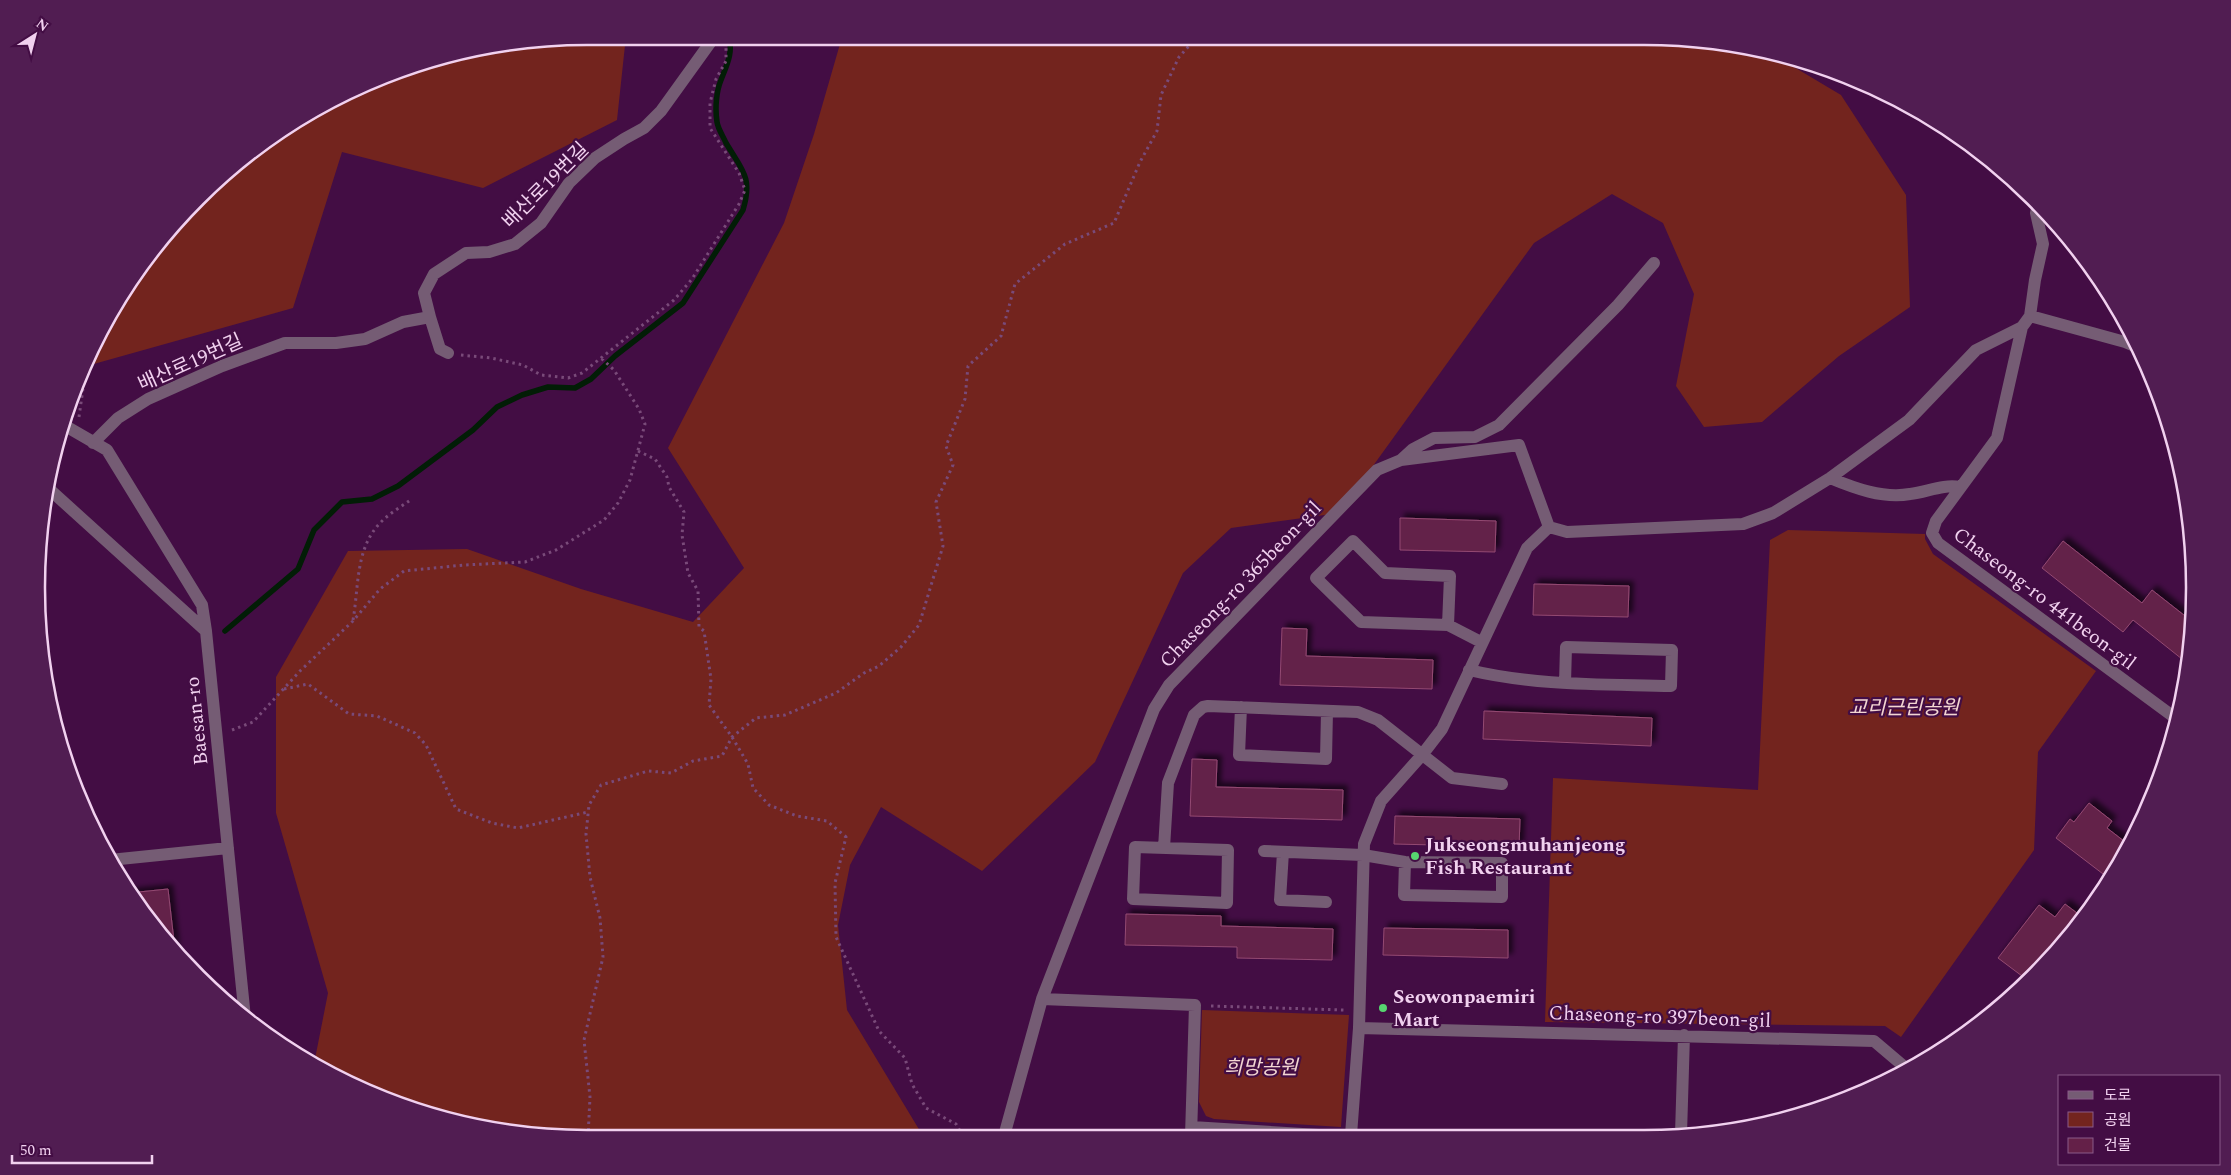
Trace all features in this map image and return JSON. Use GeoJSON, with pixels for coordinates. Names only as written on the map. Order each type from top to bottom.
{"type":"FeatureCollection","features":[{"type":"Feature","properties":{"kind":"street","name":"배산로19번길"},"geometry":{"type":"LineString","coordinates":[[448,353],[440,349],[424,293],[434,274],[466,253],[490,252],[515,244],[541,223],[569,183],[595,158],[624,138],[644,128],[661,111],[716,45]]}},
{"type":"Feature","properties":{"kind":"street"},"geometry":{"type":"LineString","coordinates":[[1351,1130],[1359,1028],[1363,855],[1370,828],[1381,801],[1422,755],[1442,729],[1481,642],[1527,548],[1550,527],[1567,532],[1743,524],[1773,513],[1830,478],[1909,420],[1976,350],[2022,326],[2030,316],[2043,244],[2036,214]]}},
{"type":"Feature","properties":{"kind":"street"},"geometry":{"type":"LineString","coordinates":[[1401,460],[1413,449],[1434,438],[1475,437],[1499,425],[1618,305],[1654,263]]}},
{"type":"Feature","properties":{"kind":"street"},"geometry":{"type":"LineString","coordinates":[[2030,316],[2127,343]]}},
{"type":"Feature","properties":{"kind":"street","name":"배산로19번길"},"geometry":{"type":"LineString","coordinates":[[92,443],[118,418],[148,399],[222,366],[285,343],[336,342],[365,339],[403,322],[430,317]]}},
{"type":"Feature","properties":{"kind":"street","name":"Chaseong-ro 441beon-gil"},"geometry":{"type":"LineString","coordinates":[[2022,326],[1997,438],[1936,521],[1932,533],[1938,543],[2171,715]]}},
{"type":"Feature","properties":{"kind":"street","name":"Baesan-ro"},"geometry":{"type":"LineString","coordinates":[[69,429],[107,450],[202,604],[244,1007]]}},
{"type":"Feature","properties":{"kind":"street","name":"Chaseong-ro 365beon-gil"},"geometry":{"type":"LineString","coordinates":[[1006,1130],[1042,1000],[1148,723],[1160,697],[1169,685],[1377,470],[1401,460],[1519,445],[1550,527]]}},
{"type":"Feature","properties":{"kind":"street"},"geometry":{"type":"LineString","coordinates":[[1830,478],[1859,490],[1908,495],[1950,485],[1960,487]]}},
{"type":"Feature","properties":{"kind":"street"},"geometry":{"type":"LineString","coordinates":[[53,493],[206,631]]}},
{"type":"Feature","properties":{"kind":"street"},"geometry":{"type":"LineString","coordinates":[[1448,625],[1450,576],[1385,573],[1352,541],[1316,578],[1361,622],[1448,625],[1481,642]]}},
{"type":"Feature","properties":{"kind":"street"},"geometry":{"type":"LineString","coordinates":[[1469,670],[1535,682],[1565,683],[1671,686],[1672,650],[1566,647],[1565,683]]}},
{"type":"Feature","properties":{"kind":"street"},"geometry":{"type":"LineString","coordinates":[[1164,848],[1168,783],[1194,715],[1203,707],[1208,706],[1368,714],[1452,778],[1502,784]]}},
{"type":"Feature","properties":{"kind":"street"},"geometry":{"type":"LineString","coordinates":[[1241,707],[1239,755],[1326,758],[1328,711]]}},
{"type":"Feature","properties":{"kind":"street"},"geometry":{"type":"LineString","coordinates":[[1135,847],[1164,848],[1228,850],[1227,903],[1133,899],[1135,847]]}},
{"type":"Feature","properties":{"kind":"street"},"geometry":{"type":"LineString","coordinates":[[118,859],[228,848]]}},
{"type":"Feature","properties":{"kind":"street"},"geometry":{"type":"LineString","coordinates":[[1264,851],[1363,855],[1405,862],[1502,863],[1502,897],[1404,896],[1405,862]]}},
{"type":"Feature","properties":{"kind":"street"},"geometry":{"type":"LineString","coordinates":[[1283,852],[1280,900],[1326,902]]}},
{"type":"Feature","properties":{"kind":"street"},"geometry":{"type":"LineString","coordinates":[[1042,1000],[1195,1005],[1191,1130]]}},
{"type":"Feature","properties":{"kind":"street","name":"Chaseong-ro 397beon-gil"},"geometry":{"type":"LineString","coordinates":[[1359,1028],[1874,1041],[1901,1064]]}},
{"type":"Feature","properties":{"kind":"street"},"geometry":{"type":"LineString","coordinates":[[1681,1129],[1684,1035]]}},
{"type":"Feature","properties":{"kind":"path"},"geometry":{"type":"LineString","coordinates":[[448,353],[491,358],[524,366],[541,375],[568,378],[582,372],[602,359],[674,300],[692,279],[739,204],[744,190],[739,173],[710,128],[710,103],[716,79],[726,61],[721,45]]}},
{"type":"Feature","properties":{"kind":"path"},"geometry":{"type":"LineString","coordinates":[[588,1130],[590,1097],[584,1040],[602,957],[600,918],[590,877],[586,834],[589,806],[600,785],[648,770],[671,773],[693,761],[722,756],[732,737],[756,718],[785,715],[836,693],[864,673],[879,666],[901,647],[919,625],[943,546],[936,502],[953,465],[946,446],[965,399],[968,366],[1000,336],[1015,284],[1065,244],[1114,223],[1140,162],[1157,131],[1161,95],[1178,57],[1189,45]]}},
{"type":"Feature","properties":{"kind":"path"},"geometry":{"type":"LineString","coordinates":[[216,733],[227,732],[253,722],[353,620],[380,589],[404,571],[464,565],[525,562],[556,550],[604,520],[618,503],[630,480],[645,424],[639,409],[611,367],[602,359]]}},
{"type":"Feature","properties":{"kind":"path"},"geometry":{"type":"LineString","coordinates":[[77,435],[81,394]]}},
{"type":"Feature","properties":{"kind":"path"},"geometry":{"type":"LineString","coordinates":[[638,451],[655,460],[667,477],[669,487],[684,512],[682,535],[688,573],[698,591],[699,626],[704,631],[711,679],[709,705],[732,737],[748,764],[753,788],[769,805],[797,816],[827,821],[846,837],[835,883],[836,937],[879,1031],[905,1058],[912,1084],[926,1108],[956,1124],[960,1130]]}},
{"type":"Feature","properties":{"kind":"path"},"geometry":{"type":"LineString","coordinates":[[353,620],[359,567],[367,542],[381,523],[412,499]]}},
{"type":"Feature","properties":{"kind":"path"},"geometry":{"type":"LineString","coordinates":[[283,690],[308,684],[348,714],[377,716],[415,733],[426,745],[456,809],[492,823],[518,828],[588,812]]}},
{"type":"Feature","properties":{"kind":"path"},"geometry":{"type":"LineString","coordinates":[[1195,1005],[1359,1011]]}},
{"type":"Feature","properties":{"kind":"green space"},"geometry":{"type":"Polygon","coordinates":[[[625,45],[617,120],[483,188],[342,152],[293,308],[93,364],[118,316],[136,286],[157,257],[204,204],[257,157],[286,136],[316,118],[380,86],[447,63],[482,55],[552,46],[625,45]]]}},
{"type":"Feature","properties":{"kind":"green space"},"geometry":{"type":"Polygon","coordinates":[[[840,45],[1644,45],[1679,46],[1749,55],[1791,65],[1841,95],[1906,195],[1910,307],[1839,356],[1762,422],[1704,427],[1676,386],[1694,294],[1663,223],[1612,194],[1534,243],[1339,513],[1231,528],[1183,573],[1095,762],[982,871],[881,807],[850,865],[838,925],[847,1010],[919,1130],[552,1129],[482,1120],[447,1112],[380,1089],[348,1074],[315,1057],[328,993],[276,813],[276,677],[348,551],[467,549],[581,589],[693,622],[744,568],[668,448],[784,223],[814,134],[840,45]]]}},
{"type":"Feature","properties":{"kind":"green space","name":"교리근린공원"},"geometry":{"type":"Polygon","coordinates":[[[1788,530],[1925,534],[1925,539],[1933,554],[2096,671],[2038,752],[2034,850],[1901,1037],[1885,1026],[1545,1022],[1553,778],[1758,790],[1770,540],[1788,530]]]}},
{"type":"Feature","properties":{"kind":"green space","name":"희망공원"},"geometry":{"type":"Polygon","coordinates":[[[1202,1010],[1349,1015],[1341,1127],[1214,1119],[1206,1116],[1199,1102],[1202,1010]]]}},
{"type":"Feature","properties":{"kind":"building"},"geometry":{"type":"Polygon","coordinates":[[[1400,518],[1496,521],[1495,552],[1400,550],[1400,518]]]}},
{"type":"Feature","properties":{"kind":"building"},"geometry":{"type":"Polygon","coordinates":[[[2063,541],[2142,603],[2152,590],[2185,616],[2181,658],[2133,620],[2123,632],[2042,568],[2063,541]]]}},
{"type":"Feature","properties":{"kind":"building"},"geometry":{"type":"Polygon","coordinates":[[[1534,584],[1629,586],[1628,617],[1533,615],[1534,584]]]}},
{"type":"Feature","properties":{"kind":"building"},"geometry":{"type":"Polygon","coordinates":[[[1282,628],[1307,629],[1306,656],[1433,660],[1432,689],[1280,685],[1282,628]]]}},
{"type":"Feature","properties":{"kind":"building"},"geometry":{"type":"Polygon","coordinates":[[[1484,711],[1652,718],[1651,746],[1483,739],[1484,711]]]}},
{"type":"Feature","properties":{"kind":"building"},"geometry":{"type":"Polygon","coordinates":[[[1192,759],[1217,760],[1216,787],[1343,790],[1342,820],[1190,816],[1192,759]]]}},
{"type":"Feature","properties":{"kind":"building"},"geometry":{"type":"Polygon","coordinates":[[[2089,803],[2112,821],[2107,828],[2123,840],[2104,874],[2056,838],[2070,819],[2074,822],[2089,803]]]}},
{"type":"Feature","properties":{"kind":"building"},"geometry":{"type":"Polygon","coordinates":[[[1395,816],[1520,819],[1519,847],[1394,844],[1395,816]]]}},
{"type":"Feature","properties":{"kind":"building"},"geometry":{"type":"Polygon","coordinates":[[[168,889],[174,937],[157,918],[138,892],[168,889]]]}},
{"type":"Feature","properties":{"kind":"building"},"geometry":{"type":"Polygon","coordinates":[[[2065,904],[2077,913],[2022,976],[1998,958],[2039,905],[2055,917],[2065,904]]]}},
{"type":"Feature","properties":{"kind":"building"},"geometry":{"type":"Polygon","coordinates":[[[1126,914],[1221,916],[1221,926],[1333,929],[1332,960],[1237,958],[1237,947],[1125,945],[1126,914]]]}},
{"type":"Feature","properties":{"kind":"building"},"geometry":{"type":"Polygon","coordinates":[[[1384,928],[1508,930],[1508,958],[1383,955],[1384,928]]]}},
{"type":"Feature","properties":{"kind":"waterway"},"geometry":{"type":"LineString","coordinates":[[225,631],[298,569],[314,530],[342,502],[372,499],[398,486],[473,430],[497,407],[522,395],[548,387],[575,388],[591,379],[615,356],[683,303],[743,210],[746,199],[747,189],[744,174],[726,143],[716,117],[718,90],[730,54],[730,45]]}},
{"type":"Feature","properties":{"kind":"place","name":"Jukseongmuhanjeong Fish Restaurant"},"geometry":{"type":"Point","coordinates":[1415,856]}},
{"type":"Feature","properties":{"kind":"place","name":"Seowonpaemiri Mart"},"geometry":{"type":"Point","coordinates":[1383,1008]}}]}
